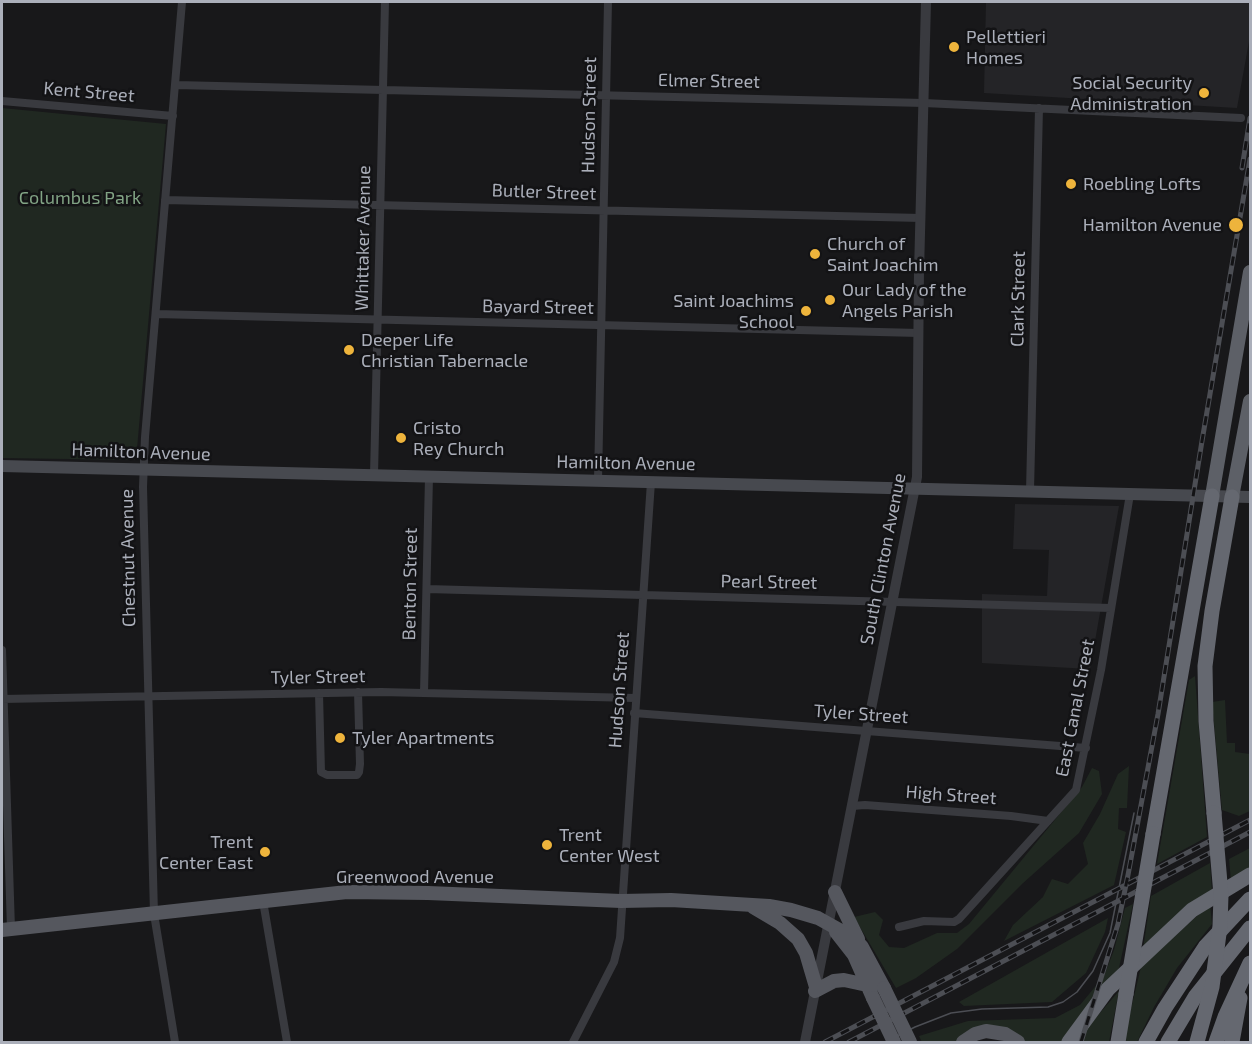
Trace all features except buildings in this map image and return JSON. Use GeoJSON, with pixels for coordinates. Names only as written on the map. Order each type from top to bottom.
{"type":"FeatureCollection","features":[{"type":"Feature","properties":{"kind":"highway"},"geometry":{"type":"LineString","coordinates":[[1118,1042],[1251,272]]}},
{"type":"Feature","properties":{"kind":"highway"},"geometry":{"type":"LineString","coordinates":[[1197,1042],[1212,987],[1221,926],[1221,895],[1206,721],[1205,666],[1212,611],[1251,401]]}},
{"type":"Feature","properties":{"kind":"highway"},"geometry":{"type":"LineString","coordinates":[[1070,1042],[1108,989],[1184,917],[1251,875]]}},
{"type":"Feature","properties":{"kind":"highway"},"geometry":{"type":"LineString","coordinates":[[1146,1042],[1205,947],[1251,899]]}},
{"type":"Feature","properties":{"kind":"highway"},"geometry":{"type":"LineString","coordinates":[[1168,1042],[1196,997],[1251,928]]}},
{"type":"Feature","properties":{"kind":"highway"},"geometry":{"type":"LineString","coordinates":[[1216,1042],[1233,999],[1251,963]]}},
{"type":"Feature","properties":{"kind":"highway"},"geometry":{"type":"LineString","coordinates":[[1232,1042],[1244,979]]}},
{"type":"Feature","properties":{"kind":"main road","name":"Hamilton Avenue"},"geometry":{"type":"LineString","coordinates":[[2,466],[1251,497]]}},
{"type":"Feature","properties":{"kind":"main road","name":"Greenwood Avenue"},"geometry":{"type":"LineString","coordinates":[[6,929],[347,892],[377,892],[621,901],[671,900],[791,910],[843,931],[862,946]]}},
{"type":"Feature","properties":{"kind":"main road"},"geometry":{"type":"LineString","coordinates":[[835,892],[910,1042]]}},
{"type":"Feature","properties":{"kind":"main road"},"geometry":{"type":"LineString","coordinates":[[752,906],[793,933],[804,950],[815,989],[834,981],[844,980],[867,985]]}},
{"type":"Feature","properties":{"kind":"main road"},"geometry":{"type":"LineString","coordinates":[[828,924],[854,955],[894,1042]]}},
{"type":"Feature","properties":{"kind":"main road"},"geometry":{"type":"LineString","coordinates":[[963,1042],[975,1034],[986,1031],[1005,1034],[1018,1042]]}},
{"type":"Feature","properties":{"kind":"street","name":"Chestnut Avenue"},"geometry":{"type":"LineString","coordinates":[[175,1042],[154,914],[144,469],[182,2]]}},
{"type":"Feature","properties":{"kind":"street","name":"Whittaker Avenue"},"geometry":{"type":"LineString","coordinates":[[374,475],[386,2]]}},
{"type":"Feature","properties":{"kind":"street","name":"Hudson Street"},"geometry":{"type":"LineString","coordinates":[[598,480],[608,2]]}},
{"type":"Feature","properties":{"kind":"street","name":"South Clinton Avenue"},"geometry":{"type":"LineString","coordinates":[[805,1042],[917,477],[926,2]]}},
{"type":"Feature","properties":{"kind":"street","name":"Elmer Street"},"geometry":{"type":"LineString","coordinates":[[176,85],[924,103],[1241,118]]}},
{"type":"Feature","properties":{"kind":"street","name":"Kent Street"},"geometry":{"type":"LineString","coordinates":[[2,101],[172,116]]}},
{"type":"Feature","properties":{"kind":"street","name":"Clark Street"},"geometry":{"type":"LineString","coordinates":[[1030,491],[1038,108]]}},
{"type":"Feature","properties":{"kind":"street","name":"Butler Street"},"geometry":{"type":"LineString","coordinates":[[165,200],[921,218]]}},
{"type":"Feature","properties":{"kind":"street","name":"Bayard Street"},"geometry":{"type":"LineString","coordinates":[[156,314],[919,333]]}},
{"type":"Feature","properties":{"kind":"street","name":"Benton Street"},"geometry":{"type":"LineString","coordinates":[[424,693],[429,477]]}},
{"type":"Feature","properties":{"kind":"street","name":"Hudson Street"},"geometry":{"type":"LineString","coordinates":[[573,1042],[617,952],[620,938],[651,482]]}},
{"type":"Feature","properties":{"kind":"street","name":"East Canal Street"},"geometry":{"type":"LineString","coordinates":[[899,927],[924,921],[957,921],[1076,790],[1086,748],[1130,494]]}},
{"type":"Feature","properties":{"kind":"street","name":"Pearl Street"},"geometry":{"type":"LineString","coordinates":[[426,589],[1111,608]]}},
{"type":"Feature","properties":{"kind":"street"},"geometry":{"type":"LineString","coordinates":[[2,650],[6,929]]}},
{"type":"Feature","properties":{"kind":"street","name":"Tyler Street"},"geometry":{"type":"LineString","coordinates":[[2,699],[358,692],[635,698]]}},
{"type":"Feature","properties":{"kind":"street"},"geometry":{"type":"LineString","coordinates":[[319,693],[321,772],[327,775],[357,775],[360,764],[358,692]]}},
{"type":"Feature","properties":{"kind":"street","name":"Tyler Street"},"geometry":{"type":"LineString","coordinates":[[634,713],[1086,748]]}},
{"type":"Feature","properties":{"kind":"street","name":"High Street"},"geometry":{"type":"LineString","coordinates":[[852,806],[865,805],[1048,821]]}},
{"type":"Feature","properties":{"kind":"street"},"geometry":{"type":"LineString","coordinates":[[263,901],[287,1042]]}},
{"type":"Feature","properties":{"kind":"shaded area"},"geometry":{"type":"Polygon","coordinates":[[[986,2],[1250,2],[1250,36],[1237,108],[984,93],[986,2]]]}},
{"type":"Feature","properties":{"kind":"shaded area"},"geometry":{"type":"Polygon","coordinates":[[[1015,504],[1119,506],[1090,669],[982,663],[982,594],[1047,596],[1049,550],[1013,549],[1015,504]]]}},
{"type":"Feature","properties":{"kind":"green space","name":"Columbus Park"},"geometry":{"type":"Polygon","coordinates":[[[2,108],[166,124],[136,460],[2,458],[2,108]]]}},
{"type":"Feature","properties":{"kind":"green space"},"geometry":{"type":"Polygon","coordinates":[[[1195,676],[1207,837],[1157,864],[1189,680],[1195,676]]]}},
{"type":"Feature","properties":{"kind":"green space"},"geometry":{"type":"Polygon","coordinates":[[[1225,700],[1227,743],[1235,743],[1235,752],[1250,754],[1250,811],[1239,816],[1222,810],[1212,702],[1225,700]]]}},
{"type":"Feature","properties":{"kind":"green space"},"geometry":{"type":"Polygon","coordinates":[[[1129,766],[1127,808],[1119,808],[1118,829],[1126,832],[1114,885],[1004,941],[1013,925],[1043,897],[1052,879],[1068,884],[1088,864],[1083,843],[1100,814],[1118,774],[1129,766]]]}},
{"type":"Feature","properties":{"kind":"green space"},"geometry":{"type":"Polygon","coordinates":[[[1092,768],[1099,771],[1102,794],[1079,833],[1022,884],[957,949],[916,978],[896,988],[854,917],[875,912],[883,920],[879,935],[889,947],[904,948],[937,933],[957,933],[969,924],[1082,787],[1092,768]]]}},
{"type":"Feature","properties":{"kind":"green space"},"geometry":{"type":"Polygon","coordinates":[[[1250,848],[1250,868],[1231,881],[1229,859],[1250,848]]]}},
{"type":"Feature","properties":{"kind":"green space"},"geometry":{"type":"Polygon","coordinates":[[[1210,863],[1212,891],[1143,949],[1151,896],[1210,863]]]}},
{"type":"Feature","properties":{"kind":"green space"},"geometry":{"type":"Polygon","coordinates":[[[1133,904],[1119,968],[1065,1042],[1025,1042],[1008,1031],[958,1042],[922,1042],[919,1036],[968,1021],[1055,1018],[1080,1005],[1104,976],[1114,950],[1125,908],[1133,904]]]}},
{"type":"Feature","properties":{"kind":"green space"},"geometry":{"type":"Polygon","coordinates":[[[1210,904],[1212,924],[1177,968],[1137,1042],[1123,1042],[1141,967],[1210,904]]]}},
{"type":"Feature","properties":{"kind":"green space"},"geometry":{"type":"Polygon","coordinates":[[[1108,918],[1105,932],[1086,973],[1052,1002],[964,1006],[959,1002],[1108,918]]]}},
{"type":"Feature","properties":{"kind":"green space"},"geometry":{"type":"Polygon","coordinates":[[[1119,991],[1109,1042],[1076,1042],[1079,1037],[1119,991]]]}},
{"type":"Feature","properties":{"kind":"tram line"},"geometry":{"type":"LineString","coordinates":[[885,1042],[951,1013],[982,1009],[1048,1007],[1063,1002],[1077,992],[1093,971],[1110,933],[1134,813]]}},
{"type":"Feature","properties":{"kind":"railway"},"geometry":{"type":"LineString","coordinates":[[1242,168],[1250,118]]}},
{"type":"Feature","properties":{"kind":"railway"},"geometry":{"type":"LineString","coordinates":[[1081,1042],[1118,924],[1128,875],[1158,714],[1250,159]]}},
{"type":"Feature","properties":{"kind":"railway"},"geometry":{"type":"LineString","coordinates":[[825,1042],[1250,820]]}},
{"type":"Feature","properties":{"kind":"railway"},"geometry":{"type":"LineString","coordinates":[[849,1042],[1250,832]]}},
{"type":"Feature","properties":{"kind":"place","name":"Pellettieri Homes"},"geometry":{"type":"Point","coordinates":[954,47]}},
{"type":"Feature","properties":{"kind":"place","name":"Social Security Administration"},"geometry":{"type":"Point","coordinates":[1204,93]}},
{"type":"Feature","properties":{"kind":"place","name":"Roebling Lofts"},"geometry":{"type":"Point","coordinates":[1071,184]}},
{"type":"Feature","properties":{"kind":"place","name":"Hamilton Avenue"},"geometry":{"type":"Point","coordinates":[1236,225]}},
{"type":"Feature","properties":{"kind":"place","name":"Church of Saint Joachim"},"geometry":{"type":"Point","coordinates":[815,254]}},
{"type":"Feature","properties":{"kind":"place","name":"Our Lady of the Angels Parish"},"geometry":{"type":"Point","coordinates":[830,300]}},
{"type":"Feature","properties":{"kind":"place","name":"Saint Joachims School"},"geometry":{"type":"Point","coordinates":[806,311]}},
{"type":"Feature","properties":{"kind":"place","name":"Deeper Life Christian Tabernacle"},"geometry":{"type":"Point","coordinates":[349,350]}},
{"type":"Feature","properties":{"kind":"place","name":"Cristo Rey Church"},"geometry":{"type":"Point","coordinates":[401,438]}},
{"type":"Feature","properties":{"kind":"place","name":"Tyler Apartments"},"geometry":{"type":"Point","coordinates":[340,738]}},
{"type":"Feature","properties":{"kind":"place","name":"Trent Center West"},"geometry":{"type":"Point","coordinates":[547,845]}},
{"type":"Feature","properties":{"kind":"place","name":"Trent Center East"},"geometry":{"type":"Point","coordinates":[265,852]}}]}
